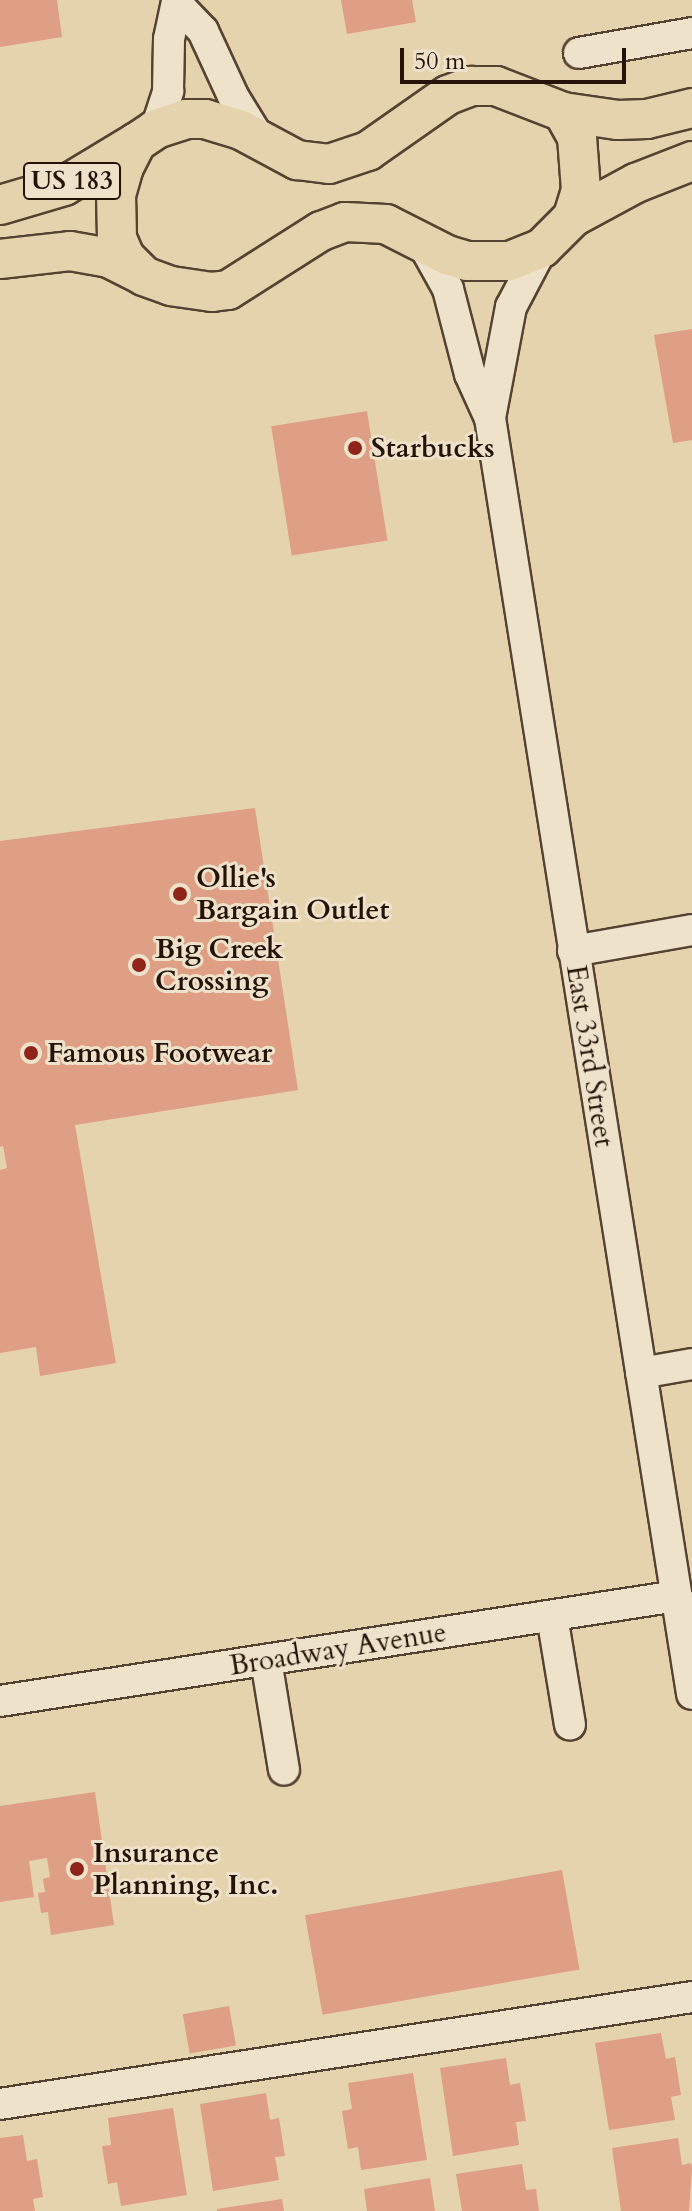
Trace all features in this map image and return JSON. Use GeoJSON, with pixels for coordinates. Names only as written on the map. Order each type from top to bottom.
{"type":"FeatureCollection","features":[{"type":"Feature","properties":{"kind":"main road"},"geometry":{"type":"LineString","coordinates":[[144,276],[125,257],[115,219],[124,167],[146,136],[186,119],[205,119],[260,140],[307,164],[348,160],[368,151],[448,95],[472,86],[496,86],[563,112],[618,120],[647,119],[692,108]]}},
{"type":"Feature","properties":{"kind":"main road"},"geometry":{"type":"LineString","coordinates":[[563,112],[577,137],[581,163],[581,190],[573,217]]}},
{"type":"Feature","properties":{"kind":"main road","name":"US 183"},"geometry":{"type":"LineString","coordinates":[[0,205],[64,186],[146,136]]}},
{"type":"Feature","properties":{"kind":"main road"},"geometry":{"type":"LineString","coordinates":[[0,259],[48,251],[91,253],[144,276],[192,291],[228,290],[321,231],[362,220],[386,224],[447,255],[485,262],[510,261],[542,248],[573,217],[636,183],[692,161]]}},
{"type":"Feature","properties":{"kind":"street"},"geometry":{"type":"LineString","coordinates":[[146,136],[168,91],[169,39],[178,2]]}},
{"type":"Feature","properties":{"kind":"street"},"geometry":{"type":"LineString","coordinates":[[178,2],[203,31],[233,96],[260,140]]}},
{"type":"Feature","properties":{"kind":"street"},"geometry":{"type":"LineString","coordinates":[[579,53],[692,33]]}},
{"type":"Feature","properties":{"kind":"street","name":"East 33rd Street"},"geometry":{"type":"LineString","coordinates":[[423,244],[448,289],[470,374],[490,418],[692,1694]]}},
{"type":"Feature","properties":{"kind":"street","name":"East 33rd Street"},"geometry":{"type":"LineString","coordinates":[[490,418],[511,307],[520,284],[542,248]]}},
{"type":"Feature","properties":{"kind":"street"},"geometry":{"type":"LineString","coordinates":[[573,951],[692,930]]}},
{"type":"Feature","properties":{"kind":"street"},"geometry":{"type":"LineString","coordinates":[[641,1373],[692,1364]]}},
{"type":"Feature","properties":{"kind":"street","name":"Broadway Avenue"},"geometry":{"type":"LineString","coordinates":[[0,1701],[677,1596]]}},
{"type":"Feature","properties":{"kind":"street"},"geometry":{"type":"LineString","coordinates":[[552,1616],[570,1725]]}},
{"type":"Feature","properties":{"kind":"street"},"geometry":{"type":"LineString","coordinates":[[266,1660],[284,1770]]}},
{"type":"Feature","properties":{"kind":"street"},"geometry":{"type":"LineString","coordinates":[[0,2104],[692,1997]]}},
{"type":"Feature","properties":{"kind":"building"},"geometry":{"type":"Polygon","coordinates":[[[0,0],[57,0],[62,37],[0,47],[0,0]]]}},
{"type":"Feature","properties":{"kind":"building"},"geometry":{"type":"Polygon","coordinates":[[[341,0],[412,0],[416,22],[347,34],[341,0]]]}},
{"type":"Feature","properties":{"kind":"building"},"geometry":{"type":"Polygon","coordinates":[[[692,329],[692,440],[673,443],[654,335],[692,329]]]}},
{"type":"Feature","properties":{"kind":"building"},"geometry":{"type":"Polygon","coordinates":[[[367,411],[387,540],[292,556],[271,426],[367,411]]]}},
{"type":"Feature","properties":{"kind":"building","name":"Big Creek Crossing"},"geometry":{"type":"Polygon","coordinates":[[[255,808],[298,1090],[75,1125],[116,1363],[40,1376],[36,1347],[0,1353],[0,1170],[7,1168],[3,1146],[0,1147],[0,841],[255,808]]]}},
{"type":"Feature","properties":{"kind":"building","name":"Insurance Planning, Inc."},"geometry":{"type":"Polygon","coordinates":[[[95,1792],[114,1925],[51,1935],[48,1912],[41,1913],[38,1893],[45,1892],[43,1879],[50,1877],[47,1858],[29,1861],[34,1897],[0,1902],[0,1806],[95,1792]]]}},
{"type":"Feature","properties":{"kind":"building"},"geometry":{"type":"Polygon","coordinates":[[[562,1870],[580,1969],[323,2015],[305,1915],[562,1870]]]}},
{"type":"Feature","properties":{"kind":"building"},"geometry":{"type":"Polygon","coordinates":[[[229,2006],[236,2045],[190,2054],[183,2014],[229,2006]]]}},
{"type":"Feature","properties":{"kind":"building"},"geometry":{"type":"Polygon","coordinates":[[[661,2033],[666,2059],[675,2057],[681,2095],[671,2097],[675,2120],[609,2130],[595,2043],[661,2033]]]}},
{"type":"Feature","properties":{"kind":"building"},"geometry":{"type":"Polygon","coordinates":[[[506,2058],[510,2085],[520,2083],[526,2121],[516,2122],[519,2145],[453,2156],[440,2068],[506,2058]]]}},
{"type":"Feature","properties":{"kind":"building"},"geometry":{"type":"Polygon","coordinates":[[[413,2073],[427,2160],[361,2170],[358,2147],[348,2149],[342,2111],[352,2109],[348,2083],[413,2073]]]}},
{"type":"Feature","properties":{"kind":"building"},"geometry":{"type":"Polygon","coordinates":[[[266,2093],[270,2120],[279,2118],[285,2156],[275,2157],[279,2180],[213,2191],[200,2104],[266,2093]]]}},
{"type":"Feature","properties":{"kind":"building"},"geometry":{"type":"Polygon","coordinates":[[[173,2108],[187,2195],[121,2206],[117,2182],[108,2184],[102,2146],[111,2145],[108,2118],[173,2108]]]}},
{"type":"Feature","properties":{"kind":"building"},"geometry":{"type":"Polygon","coordinates":[[[23,2135],[27,2161],[37,2159],[43,2197],[33,2199],[35,2211],[0,2211],[0,2138],[23,2135]]]}},
{"type":"Feature","properties":{"kind":"building"},"geometry":{"type":"Polygon","coordinates":[[[678,2138],[682,2165],[691,2163],[692,2168],[689,2211],[621,2211],[612,2148],[678,2138]]]}},
{"type":"Feature","properties":{"kind":"building"},"geometry":{"type":"Polygon","coordinates":[[[522,2164],[526,2190],[536,2189],[539,2211],[462,2211],[456,2174],[522,2164]]]}},
{"type":"Feature","properties":{"kind":"building"},"geometry":{"type":"Polygon","coordinates":[[[430,2178],[435,2211],[367,2211],[364,2189],[430,2178]]]}},
{"type":"Feature","properties":{"kind":"building"},"geometry":{"type":"Polygon","coordinates":[[[282,2199],[284,2211],[217,2211],[217,2209],[282,2199]]]}},
{"type":"Feature","properties":{"kind":"place","name":"Starbucks"},"geometry":{"type":"Point","coordinates":[355,448]}},
{"type":"Feature","properties":{"kind":"place","name":"Ollie's Bargain Outlet"},"geometry":{"type":"Point","coordinates":[180,894]}},
{"type":"Feature","properties":{"kind":"place","name":"Big Creek Crossing"},"geometry":{"type":"Point","coordinates":[139,965]}},
{"type":"Feature","properties":{"kind":"place","name":"Famous Footwear"},"geometry":{"type":"Point","coordinates":[31,1053]}},
{"type":"Feature","properties":{"kind":"place","name":"Insurance Planning, Inc."},"geometry":{"type":"Point","coordinates":[77,1869]}}]}
